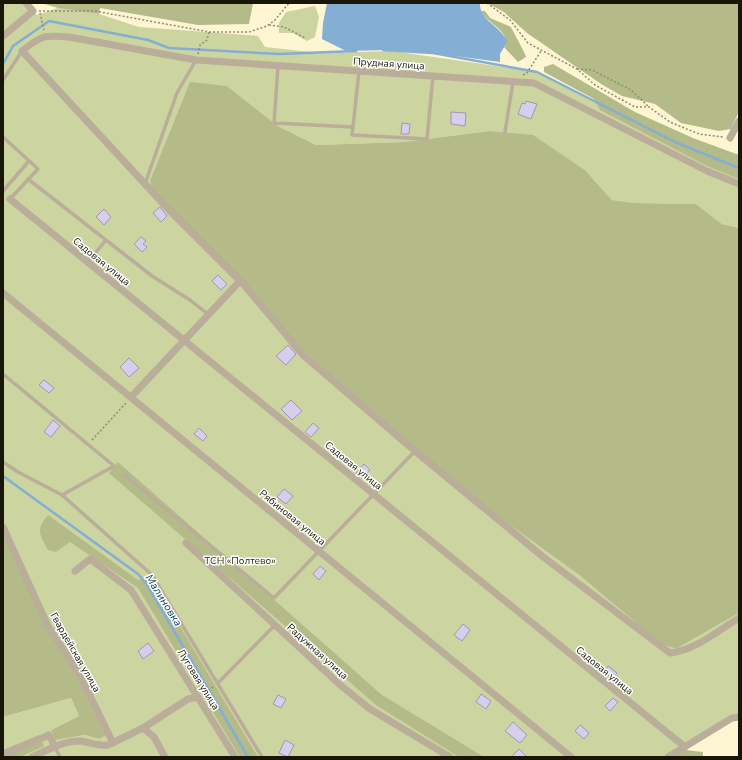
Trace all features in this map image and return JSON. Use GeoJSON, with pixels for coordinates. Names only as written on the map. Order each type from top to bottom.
{"type":"FeatureCollection","features":[{"type":"Feature","properties":{"kind":"street"},"geometry":{"type":"LineString","coordinates":[[3,36],[36,11],[26,3]]}},
{"type":"Feature","properties":{"kind":"street","name":"Прудная улица"},"geometry":{"type":"LineString","coordinates":[[22,51],[39,37],[51,35],[69,36],[197,57],[278,66],[534,83],[707,171],[739,184]]}},
{"type":"Feature","properties":{"kind":"street"},"geometry":{"type":"LineString","coordinates":[[22,51],[145,184],[240,281],[303,355],[415,451],[542,556],[670,653],[681,652],[694,646],[739,618]]}},
{"type":"Feature","properties":{"kind":"street"},"geometry":{"type":"LineString","coordinates":[[730,138],[739,121]]}},
{"type":"Feature","properties":{"kind":"street","name":"Садовая улица"},"geometry":{"type":"LineString","coordinates":[[10,199],[685,747]]}},
{"type":"Feature","properties":{"kind":"street"},"geometry":{"type":"LineString","coordinates":[[131,397],[240,281]]}},
{"type":"Feature","properties":{"kind":"street","name":"Рябиновая улица"},"geometry":{"type":"LineString","coordinates":[[3,293],[571,757]]}},
{"type":"Feature","properties":{"kind":"street","name":"Гвардейская улица"},"geometry":{"type":"LineString","coordinates":[[3,527],[48,626],[80,675],[113,743]]}},
{"type":"Feature","properties":{"kind":"street","name":"Радужная улица"},"geometry":{"type":"LineString","coordinates":[[186,543],[339,684],[370,708],[450,757]]}},
{"type":"Feature","properties":{"kind":"street","name":"Луговая улица"},"geometry":{"type":"LineString","coordinates":[[75,570],[90,559],[131,590],[236,757]]}},
{"type":"Feature","properties":{"kind":"street"},"geometry":{"type":"LineString","coordinates":[[32,757],[55,747],[73,742],[82,741],[102,746],[113,743],[143,728],[188,699],[198,697]]}},
{"type":"Feature","properties":{"kind":"street"},"geometry":{"type":"LineString","coordinates":[[668,757],[732,718],[739,717]]}},
{"type":"Feature","properties":{"kind":"street"},"geometry":{"type":"LineString","coordinates":[[143,728],[154,737],[165,757]]}},
{"type":"Feature","properties":{"kind":"street"},"geometry":{"type":"LineString","coordinates":[[3,755],[49,735],[55,747]]}},
{"type":"Feature","properties":{"kind":"lane"},"geometry":{"type":"LineString","coordinates":[[3,80],[22,51]]}},
{"type":"Feature","properties":{"kind":"lane"},"geometry":{"type":"LineString","coordinates":[[145,184],[177,93],[197,57]]}},
{"type":"Feature","properties":{"kind":"lane"},"geometry":{"type":"LineString","coordinates":[[278,66],[274,123],[353,127]]}},
{"type":"Feature","properties":{"kind":"lane"},"geometry":{"type":"LineString","coordinates":[[359,71],[352,135],[427,139],[433,76]]}},
{"type":"Feature","properties":{"kind":"lane"},"geometry":{"type":"LineString","coordinates":[[505,132],[512,82]]}},
{"type":"Feature","properties":{"kind":"lane"},"geometry":{"type":"LineString","coordinates":[[3,137],[38,169],[10,199]]}},
{"type":"Feature","properties":{"kind":"lane"},"geometry":{"type":"LineString","coordinates":[[3,191],[29,161]]}},
{"type":"Feature","properties":{"kind":"lane"},"geometry":{"type":"LineString","coordinates":[[28,179],[152,276],[190,300],[209,315]]}},
{"type":"Feature","properties":{"kind":"lane"},"geometry":{"type":"LineString","coordinates":[[88,262],[106,240]]}},
{"type":"Feature","properties":{"kind":"lane"},"geometry":{"type":"LineString","coordinates":[[3,374],[114,466],[62,495]]}},
{"type":"Feature","properties":{"kind":"lane"},"geometry":{"type":"LineString","coordinates":[[126,476],[274,598],[415,451]]}},
{"type":"Feature","properties":{"kind":"lane"},"geometry":{"type":"LineString","coordinates":[[3,462],[18,472],[62,495],[152,575],[262,757]]}},
{"type":"Feature","properties":{"kind":"lane"},"geometry":{"type":"LineString","coordinates":[[218,683],[275,625]]}},
{"type":"Feature","properties":{"kind":"lane"},"geometry":{"type":"LineString","coordinates":[[55,747],[60,757]]}},
{"type":"Feature","properties":{"kind":"path"},"geometry":{"type":"LineString","coordinates":[[267,26],[275,20],[289,3]]}},
{"type":"Feature","properties":{"kind":"path"},"geometry":{"type":"LineString","coordinates":[[487,4],[510,20],[528,43],[577,69],[595,85],[635,107],[649,107]]}},
{"type":"Feature","properties":{"kind":"path"},"geometry":{"type":"LineString","coordinates":[[44,27],[36,11],[95,11],[210,32],[249,32],[274,25],[284,27],[305,38]]}},
{"type":"Feature","properties":{"kind":"path"},"geometry":{"type":"LineString","coordinates":[[197,57],[200,45],[207,40],[210,32]]}},
{"type":"Feature","properties":{"kind":"path"},"geometry":{"type":"LineString","coordinates":[[527,73],[541,51]]}},
{"type":"Feature","properties":{"kind":"path"},"geometry":{"type":"LineString","coordinates":[[577,69],[592,70],[631,90],[649,107],[670,122],[699,134],[730,138]]}},
{"type":"Feature","properties":{"kind":"path"},"geometry":{"type":"LineString","coordinates":[[88,444],[131,397]]}},
{"type":"Feature","properties":{"kind":"path"},"geometry":{"type":"LineString","coordinates":[[198,697],[218,683]]}},
{"type":"Feature","properties":{"kind":"green space","name":"ТСН «Полтево»"},"geometry":{"type":"Polygon","coordinates":[[[3,3],[26,3],[37,15],[58,8],[99,14],[139,27],[258,36],[265,47],[319,53],[392,51],[537,72],[675,142],[739,168],[739,228],[722,224],[696,204],[636,203],[612,200],[586,171],[489,131],[404,142],[316,145],[278,126],[227,86],[578,574],[661,644],[676,649],[739,613],[739,717],[668,757],[3,757],[3,717],[71,698],[79,716],[51,730],[55,740],[85,735],[99,739],[3,527],[3,3]]]}},
{"type":"Feature","properties":{"kind":"green space"},"geometry":{"type":"Polygon","coordinates":[[[41,3],[253,3],[249,24],[198,25],[100,8],[99,14],[58,8],[41,3]]]}},
{"type":"Feature","properties":{"kind":"green space"},"geometry":{"type":"Polygon","coordinates":[[[487,3],[739,3],[739,111],[731,129],[719,131],[681,123],[655,104],[622,96],[601,84],[527,33],[504,12],[487,3]]]}},
{"type":"Feature","properties":{"kind":"green space"},"geometry":{"type":"Polygon","coordinates":[[[315,6],[319,17],[315,37],[307,41],[293,33],[279,33],[279,23],[286,12],[315,6]]]}},
{"type":"Feature","properties":{"kind":"green space"},"geometry":{"type":"Polygon","coordinates":[[[481,11],[485,11],[490,18],[511,27],[526,57],[518,62],[504,47],[505,41],[502,32],[484,16],[481,11]]]}},
{"type":"Feature","properties":{"kind":"green space"},"geometry":{"type":"Polygon","coordinates":[[[553,64],[635,112],[693,138],[739,155],[739,179],[707,166],[600,110],[594,99],[544,72],[544,67],[553,64]]]}},
{"type":"Feature","properties":{"kind":"green space"},"geometry":{"type":"Polygon","coordinates":[[[190,82],[227,86],[278,126],[316,145],[404,142],[489,131],[533,135],[586,171],[612,200],[636,203],[696,204],[722,224],[739,228],[739,613],[676,649],[661,644],[578,574],[476,500],[339,385],[279,326],[153,193],[150,181],[190,82]]]}},
{"type":"Feature","properties":{"kind":"green space"},"geometry":{"type":"Polygon","coordinates":[[[118,462],[382,695],[484,757],[459,757],[376,705],[109,473],[118,462]]]}},
{"type":"Feature","properties":{"kind":"green space"},"geometry":{"type":"Polygon","coordinates":[[[48,515],[138,580],[151,578],[258,757],[240,757],[138,588],[70,542],[56,552],[48,550],[41,536],[40,528],[48,515]]]}},
{"type":"Feature","properties":{"kind":"green space"},"geometry":{"type":"Polygon","coordinates":[[[3,527],[48,626],[80,675],[106,735],[99,739],[85,735],[55,740],[51,730],[79,716],[71,698],[3,717],[3,527]]]}},
{"type":"Feature","properties":{"kind":"green space"},"geometry":{"type":"Polygon","coordinates":[[[39,735],[44,746],[20,757],[3,757],[3,750],[39,735]]]}},
{"type":"Feature","properties":{"kind":"green space"},"geometry":{"type":"Polygon","coordinates":[[[685,750],[703,752],[703,757],[674,757],[685,750]]]}},
{"type":"Feature","properties":{"kind":"water"},"geometry":{"type":"Polygon","coordinates":[[[327,3],[480,3],[483,14],[501,32],[507,42],[500,54],[500,62],[433,53],[386,50],[346,51],[322,39],[323,23],[327,3]]]}},
{"type":"Feature","properties":{"kind":"building"},"geometry":{"type":"Polygon","coordinates":[[[526,101],[537,104],[531,119],[518,114],[522,103],[525,104],[526,101]]]}},
{"type":"Feature","properties":{"kind":"building"},"geometry":{"type":"Polygon","coordinates":[[[451,112],[466,113],[465,126],[451,124],[451,112]]]}},
{"type":"Feature","properties":{"kind":"building"},"geometry":{"type":"Polygon","coordinates":[[[402,123],[410,124],[409,134],[401,134],[402,123]]]}},
{"type":"Feature","properties":{"kind":"building"},"geometry":{"type":"Polygon","coordinates":[[[160,207],[167,216],[161,222],[153,213],[160,207]]]}},
{"type":"Feature","properties":{"kind":"building"},"geometry":{"type":"Polygon","coordinates":[[[104,209],[111,217],[104,225],[96,217],[104,209]]]}},
{"type":"Feature","properties":{"kind":"building"},"geometry":{"type":"Polygon","coordinates":[[[141,237],[146,241],[143,244],[147,247],[142,252],[134,244],[141,237]]]}},
{"type":"Feature","properties":{"kind":"building"},"geometry":{"type":"Polygon","coordinates":[[[218,275],[227,284],[221,290],[212,281],[218,275]]]}},
{"type":"Feature","properties":{"kind":"building"},"geometry":{"type":"Polygon","coordinates":[[[288,345],[296,354],[286,365],[276,356],[288,345]]]}},
{"type":"Feature","properties":{"kind":"building"},"geometry":{"type":"Polygon","coordinates":[[[129,358],[139,368],[129,377],[120,367],[129,358]]]}},
{"type":"Feature","properties":{"kind":"building"},"geometry":{"type":"Polygon","coordinates":[[[44,380],[54,388],[49,393],[39,385],[44,380]]]}},
{"type":"Feature","properties":{"kind":"building"},"geometry":{"type":"Polygon","coordinates":[[[291,400],[302,411],[292,420],[281,409],[291,400]]]}},
{"type":"Feature","properties":{"kind":"building"},"geometry":{"type":"Polygon","coordinates":[[[53,420],[60,426],[51,437],[44,432],[53,420]]]}},
{"type":"Feature","properties":{"kind":"building"},"geometry":{"type":"Polygon","coordinates":[[[313,423],[319,428],[311,437],[305,432],[313,423]]]}},
{"type":"Feature","properties":{"kind":"building"},"geometry":{"type":"Polygon","coordinates":[[[199,428],[207,436],[203,441],[194,434],[199,428]]]}},
{"type":"Feature","properties":{"kind":"building"},"geometry":{"type":"Polygon","coordinates":[[[364,464],[370,470],[362,478],[356,473],[364,464]]]}},
{"type":"Feature","properties":{"kind":"building"},"geometry":{"type":"Polygon","coordinates":[[[284,489],[293,496],[286,504],[277,497],[284,489]]]}},
{"type":"Feature","properties":{"kind":"building"},"geometry":{"type":"Polygon","coordinates":[[[320,566],[326,571],[319,580],[313,574],[320,566]]]}},
{"type":"Feature","properties":{"kind":"building"},"geometry":{"type":"Polygon","coordinates":[[[463,624],[470,630],[462,641],[454,635],[463,624]]]}},
{"type":"Feature","properties":{"kind":"building"},"geometry":{"type":"Polygon","coordinates":[[[148,643],[154,651],[143,659],[138,651],[148,643]]]}},
{"type":"Feature","properties":{"kind":"building"},"geometry":{"type":"Polygon","coordinates":[[[608,666],[617,673],[613,679],[604,672],[608,666]]]}},
{"type":"Feature","properties":{"kind":"building"},"geometry":{"type":"Polygon","coordinates":[[[481,694],[491,701],[486,709],[476,702],[481,694]]]}},
{"type":"Feature","properties":{"kind":"building"},"geometry":{"type":"Polygon","coordinates":[[[278,695],[286,699],[281,708],[273,704],[278,695]]]}},
{"type":"Feature","properties":{"kind":"building"},"geometry":{"type":"Polygon","coordinates":[[[613,698],[618,702],[610,711],[605,706],[613,698]]]}},
{"type":"Feature","properties":{"kind":"building"},"geometry":{"type":"Polygon","coordinates":[[[513,722],[527,735],[520,743],[505,731],[513,722]]]}},
{"type":"Feature","properties":{"kind":"building"},"geometry":{"type":"Polygon","coordinates":[[[580,725],[589,733],[584,739],[575,731],[580,725]]]}},
{"type":"Feature","properties":{"kind":"building"},"geometry":{"type":"Polygon","coordinates":[[[285,740],[294,745],[288,757],[279,753],[285,740]]]}},
{"type":"Feature","properties":{"kind":"building"},"geometry":{"type":"Polygon","coordinates":[[[519,749],[527,757],[511,757],[519,749]]]}},
{"type":"Feature","properties":{"kind":"waterway"},"geometry":{"type":"LineString","coordinates":[[3,64],[13,46],[49,21],[148,40],[169,48],[279,54],[356,51]]}},
{"type":"Feature","properties":{"kind":"waterway"},"geometry":{"type":"LineString","coordinates":[[383,50],[433,53],[537,72],[675,142],[739,168]]}},
{"type":"Feature","properties":{"kind":"waterway","name":"Малиновка"},"geometry":{"type":"LineString","coordinates":[[3,476],[138,574],[146,583],[248,757]]}}]}
